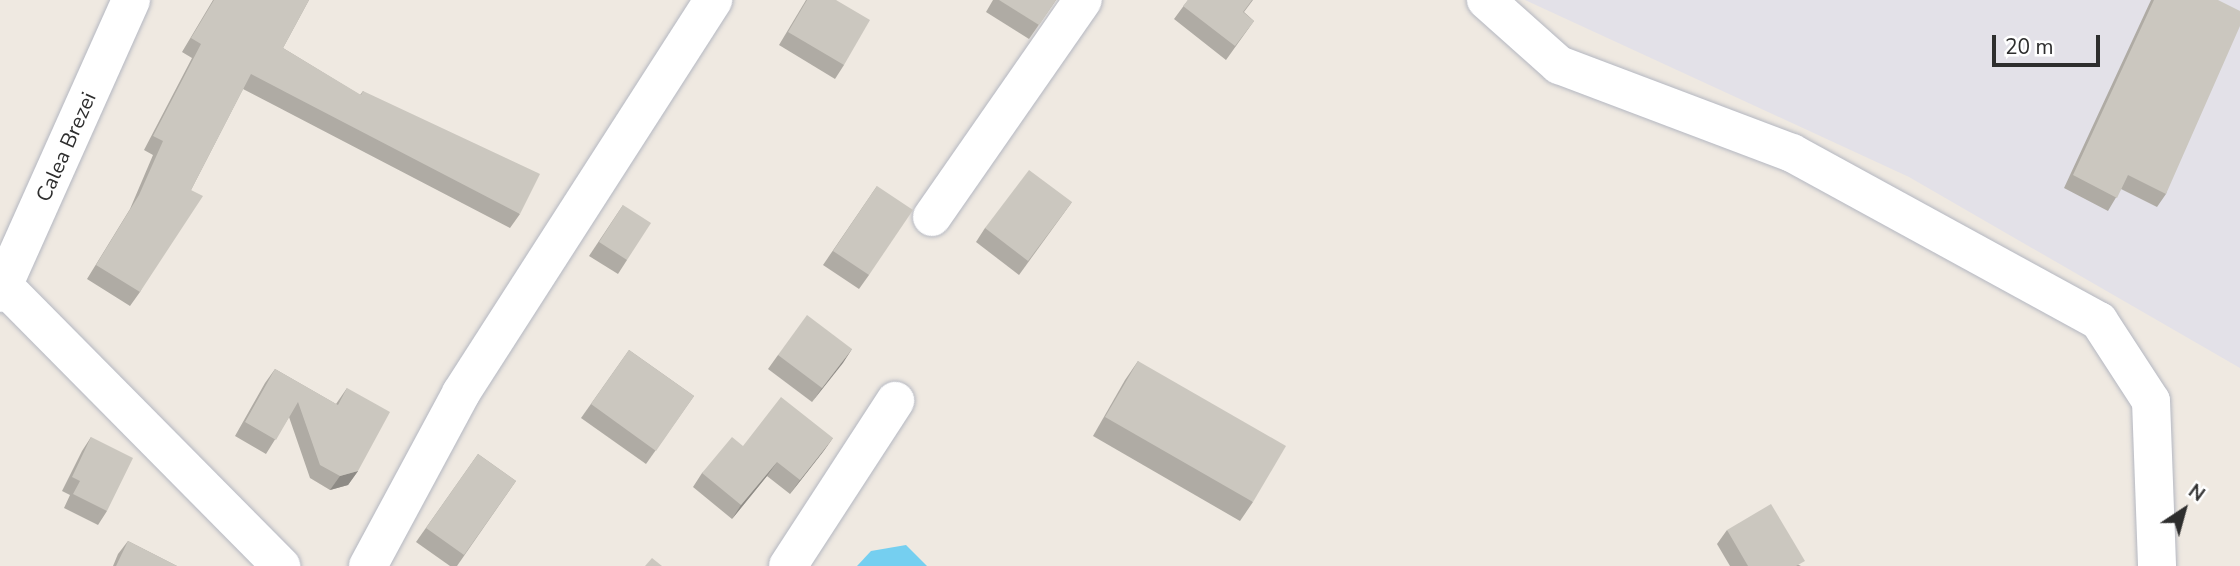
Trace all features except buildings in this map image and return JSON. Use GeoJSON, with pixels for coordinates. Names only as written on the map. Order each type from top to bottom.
{"type":"FeatureCollection","features":[{"type":"Feature","properties":{"kind":"street","name":"Calea Brezei"},"geometry":{"type":"LineString","coordinates":[[1,287],[131,0]]}},
{"type":"Feature","properties":{"kind":"street"},"geometry":{"type":"LineString","coordinates":[[368,566],[461,393],[713,0]]}},
{"type":"Feature","properties":{"kind":"street"},"geometry":{"type":"LineString","coordinates":[[932,217],[1083,0]]}},
{"type":"Feature","properties":{"kind":"street"},"geometry":{"type":"LineString","coordinates":[[1486,0],[1559,65],[1792,153],[2099,321],[2151,401],[2157,566]]}},
{"type":"Feature","properties":{"kind":"street"},"geometry":{"type":"LineString","coordinates":[[1,287],[282,566]]}},
{"type":"Feature","properties":{"kind":"street"},"geometry":{"type":"LineString","coordinates":[[789,566],[895,401]]}},
{"type":"Feature","properties":{"kind":"shaded area"},"geometry":{"type":"Polygon","coordinates":[[[1525,0],[2240,0],[2240,368],[1909,177],[1525,0]]]}},
{"type":"Feature","properties":{"kind":"water"},"geometry":{"type":"Polygon","coordinates":[[[906,545],[927,566],[857,566],[871,551],[906,545]]]}}]}
